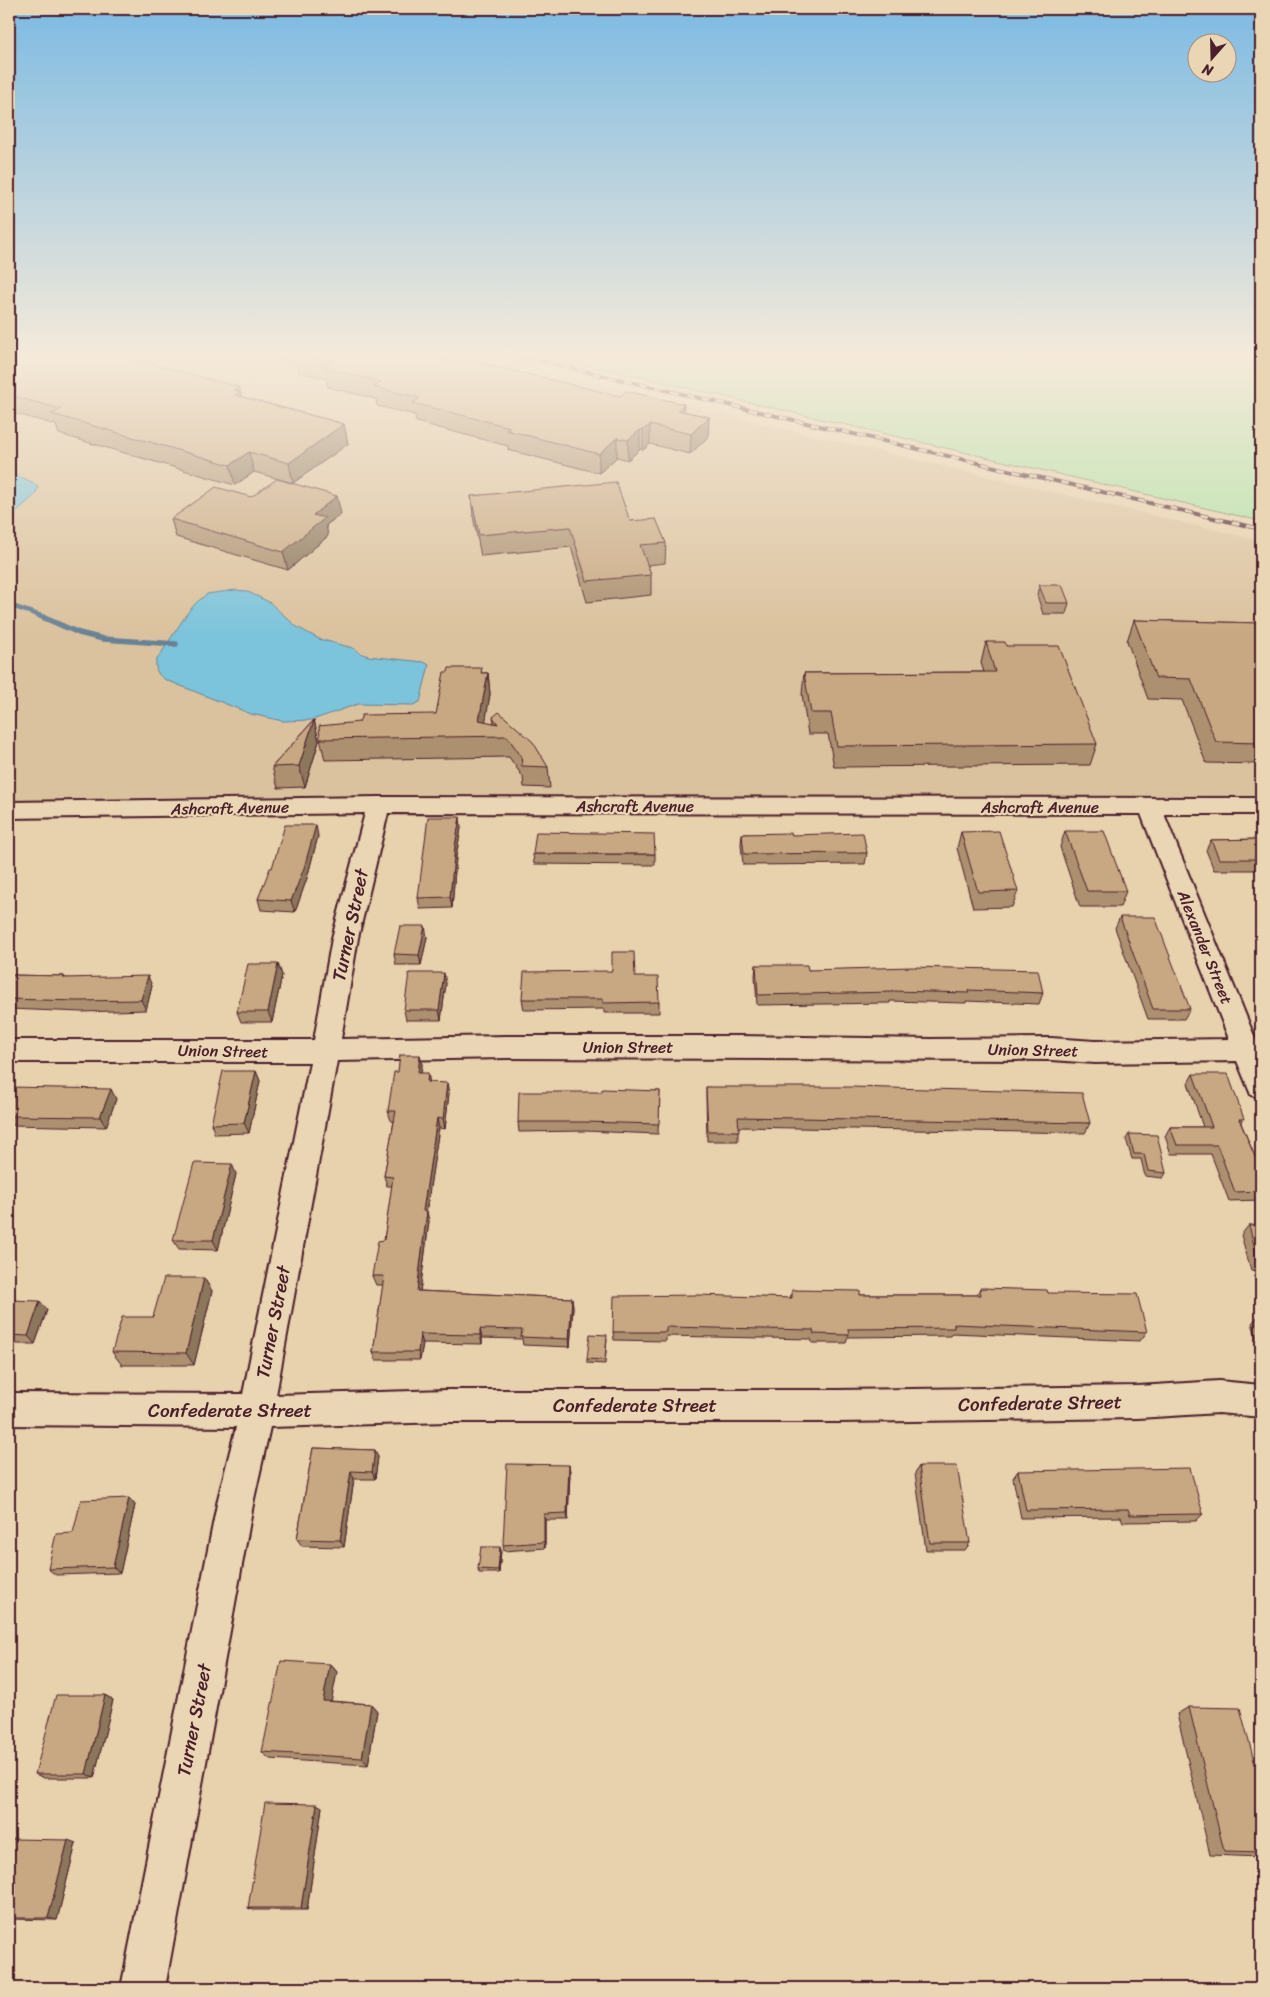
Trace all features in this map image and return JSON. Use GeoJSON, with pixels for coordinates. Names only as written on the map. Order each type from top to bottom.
{"type":"FeatureCollection","features":[{"type":"Feature","properties":{"kind":"street","name":"Ashcraft Avenue"},"geometry":{"type":"LineString","coordinates":[[9,810],[378,805],[1261,806]]}},
{"type":"Feature","properties":{"kind":"street","name":"Turner Street"},"geometry":{"type":"LineString","coordinates":[[143,1988],[236,1499],[256,1411],[345,938],[378,805]]}},
{"type":"Feature","properties":{"kind":"street","name":"Alexander Street"},"geometry":{"type":"LineString","coordinates":[[1149,806],[1261,1087]]}},
{"type":"Feature","properties":{"kind":"street","name":"Union Street"},"geometry":{"type":"LineString","coordinates":[[9,1051],[325,1052],[506,1047],[1051,1049],[1095,1052],[1246,1050]]}},
{"type":"Feature","properties":{"kind":"street","name":"Confederate Street"},"geometry":{"type":"LineString","coordinates":[[9,1409],[256,1411],[467,1405],[838,1406],[1138,1402],[1219,1397],[1261,1401]]}},
{"type":"Feature","properties":{"kind":"shaded area"},"geometry":{"type":"Polygon","coordinates":[[[9,448],[867,448],[1261,541],[1261,799],[9,817],[9,448]]]}},
{"type":"Feature","properties":{"kind":"green space"},"geometry":{"type":"Polygon","coordinates":[[[947,448],[1261,448],[1261,521],[947,448]]]}},
{"type":"Feature","properties":{"kind":"water"},"geometry":{"type":"Polygon","coordinates":[[[9,472],[32,482],[38,487],[35,495],[9,518],[9,472]]]}},
{"type":"Feature","properties":{"kind":"water"},"geometry":{"type":"Polygon","coordinates":[[[235,590],[246,591],[269,602],[297,627],[319,639],[353,648],[368,656],[424,662],[429,665],[420,702],[413,705],[358,704],[312,720],[283,721],[251,714],[166,680],[161,676],[156,667],[156,661],[188,612],[207,594],[235,590]]]}},
{"type":"Feature","properties":{"kind":"building"},"geometry":{"type":"Polygon","coordinates":[[[171,448],[310,448],[289,463],[249,452],[230,465],[171,448]]]}},
{"type":"Feature","properties":{"kind":"building"},"geometry":{"type":"Polygon","coordinates":[[[576,448],[606,448],[599,454],[576,448]]]}},
{"type":"Feature","properties":{"kind":"building"},"geometry":{"type":"Polygon","coordinates":[[[277,479],[337,496],[313,515],[325,518],[283,552],[171,519],[216,487],[251,497],[277,479]]]}},
{"type":"Feature","properties":{"kind":"building"},"geometry":{"type":"Polygon","coordinates":[[[616,482],[630,521],[656,519],[666,543],[640,545],[651,575],[587,581],[570,527],[479,535],[471,496],[616,482]]]}},
{"type":"Feature","properties":{"kind":"building"},"geometry":{"type":"Polygon","coordinates":[[[1039,585],[1062,585],[1069,603],[1046,603],[1039,585]]]}},
{"type":"Feature","properties":{"kind":"building"},"geometry":{"type":"Polygon","coordinates":[[[1134,620],[1261,623],[1261,743],[1216,742],[1191,679],[1156,678],[1134,620]]]}},
{"type":"Feature","properties":{"kind":"building"},"geometry":{"type":"Polygon","coordinates":[[[986,642],[1005,642],[1006,646],[1059,646],[1097,744],[837,746],[831,713],[811,713],[804,673],[995,672],[986,642]]]}},
{"type":"Feature","properties":{"kind":"building"},"geometry":{"type":"Polygon","coordinates":[[[449,668],[482,668],[481,673],[488,673],[479,720],[498,724],[493,717],[499,712],[533,742],[548,767],[522,766],[521,756],[507,736],[320,739],[319,726],[359,722],[362,715],[436,714],[444,672],[448,672],[449,668]]]}},
{"type":"Feature","properties":{"kind":"building"},"geometry":{"type":"Polygon","coordinates":[[[314,720],[299,766],[272,767],[314,720]]]}},
{"type":"Feature","properties":{"kind":"building"},"geometry":{"type":"Polygon","coordinates":[[[428,817],[460,817],[450,897],[418,898],[428,817]]]}},
{"type":"Feature","properties":{"kind":"building"},"geometry":{"type":"Polygon","coordinates":[[[285,825],[316,825],[304,868],[291,901],[258,899],[270,868],[272,868],[285,825]]]}},
{"type":"Feature","properties":{"kind":"building"},"geometry":{"type":"Polygon","coordinates":[[[999,831],[1018,891],[978,892],[961,832],[999,831]]]}},
{"type":"Feature","properties":{"kind":"building"},"geometry":{"type":"Polygon","coordinates":[[[1065,831],[1104,831],[1126,891],[1087,891],[1065,831]]]}},
{"type":"Feature","properties":{"kind":"building"},"geometry":{"type":"Polygon","coordinates":[[[536,832],[654,834],[655,854],[533,854],[536,832]]]}},
{"type":"Feature","properties":{"kind":"building"},"geometry":{"type":"Polygon","coordinates":[[[791,833],[792,835],[863,833],[867,853],[744,854],[742,834],[791,833]]]}},
{"type":"Feature","properties":{"kind":"building"},"geometry":{"type":"Polygon","coordinates":[[[1261,839],[1261,859],[1219,859],[1211,840],[1261,839]]]}},
{"type":"Feature","properties":{"kind":"building"},"geometry":{"type":"Polygon","coordinates":[[[1120,917],[1155,917],[1190,1009],[1153,1009],[1120,917]]]}},
{"type":"Feature","properties":{"kind":"building"},"geometry":{"type":"Polygon","coordinates":[[[400,926],[425,926],[419,955],[394,954],[400,926]]]}},
{"type":"Feature","properties":{"kind":"building"},"geometry":{"type":"Polygon","coordinates":[[[612,952],[634,952],[635,977],[658,977],[659,1002],[603,1003],[603,999],[522,999],[524,972],[612,971],[612,952]]]}},
{"type":"Feature","properties":{"kind":"building"},"geometry":{"type":"Polygon","coordinates":[[[248,964],[278,964],[268,1012],[237,1012],[248,964]]]}},
{"type":"Feature","properties":{"kind":"building"},"geometry":{"type":"Polygon","coordinates":[[[756,965],[807,965],[808,970],[912,967],[1038,970],[1043,993],[968,990],[969,993],[892,991],[758,995],[756,965]]]}},
{"type":"Feature","properties":{"kind":"building"},"geometry":{"type":"Polygon","coordinates":[[[409,973],[444,973],[439,1010],[404,1010],[409,973]]]}},
{"type":"Feature","properties":{"kind":"building"},"geometry":{"type":"Polygon","coordinates":[[[9,975],[64,976],[63,978],[148,976],[141,1000],[77,1001],[9,999],[9,975]]]}},
{"type":"Feature","properties":{"kind":"building"},"geometry":{"type":"Polygon","coordinates":[[[400,1055],[420,1055],[418,1073],[428,1073],[427,1082],[447,1083],[443,1119],[437,1118],[423,1211],[427,1211],[417,1291],[572,1298],[569,1339],[521,1337],[522,1330],[480,1329],[480,1335],[420,1334],[418,1352],[373,1352],[384,1276],[372,1276],[378,1241],[384,1240],[393,1177],[384,1176],[396,1111],[388,1111],[394,1072],[398,1072],[400,1055]]]}},
{"type":"Feature","properties":{"kind":"building"},"geometry":{"type":"Polygon","coordinates":[[[223,1071],[256,1071],[244,1123],[211,1124],[223,1071]]]}},
{"type":"Feature","properties":{"kind":"building"},"geometry":{"type":"Polygon","coordinates":[[[1193,1074],[1228,1074],[1244,1119],[1239,1119],[1261,1171],[1261,1191],[1235,1192],[1217,1145],[1177,1145],[1170,1127],[1212,1127],[1193,1074]]]}},
{"type":"Feature","properties":{"kind":"building"},"geometry":{"type":"Polygon","coordinates":[[[9,1087],[111,1089],[100,1117],[9,1116],[9,1087]]]}},
{"type":"Feature","properties":{"kind":"building"},"geometry":{"type":"Polygon","coordinates":[[[706,1087],[851,1087],[1082,1093],[1090,1123],[738,1117],[739,1131],[708,1131],[706,1087]]]}},
{"type":"Feature","properties":{"kind":"building"},"geometry":{"type":"Polygon","coordinates":[[[602,1089],[660,1091],[659,1124],[518,1122],[519,1092],[602,1092],[602,1089]]]}},
{"type":"Feature","properties":{"kind":"building"},"geometry":{"type":"Polygon","coordinates":[[[1129,1134],[1157,1135],[1166,1173],[1148,1171],[1144,1154],[1134,1154],[1129,1134]]]}},
{"type":"Feature","properties":{"kind":"building"},"geometry":{"type":"Polygon","coordinates":[[[194,1163],[232,1164],[213,1240],[173,1240],[194,1163]]]}},
{"type":"Feature","properties":{"kind":"building"},"geometry":{"type":"Polygon","coordinates":[[[1249,1225],[1261,1226],[1261,1261],[1258,1261],[1249,1225]]]}},
{"type":"Feature","properties":{"kind":"building"},"geometry":{"type":"Polygon","coordinates":[[[164,1278],[204,1278],[186,1353],[112,1352],[122,1317],[153,1317],[164,1278]]]}},
{"type":"Feature","properties":{"kind":"building"},"geometry":{"type":"Polygon","coordinates":[[[980,1288],[1047,1290],[1048,1293],[1137,1294],[1147,1332],[954,1324],[954,1328],[848,1329],[849,1335],[814,1334],[813,1330],[666,1327],[666,1332],[613,1332],[614,1296],[698,1295],[792,1298],[792,1290],[860,1291],[860,1295],[981,1295],[980,1288]]]}},
{"type":"Feature","properties":{"kind":"building"},"geometry":{"type":"Polygon","coordinates":[[[9,1300],[40,1301],[28,1336],[9,1335],[9,1300]]]}},
{"type":"Feature","properties":{"kind":"building"},"geometry":{"type":"Polygon","coordinates":[[[590,1334],[607,1335],[605,1360],[587,1359],[590,1334]]]}},
{"type":"Feature","properties":{"kind":"building"},"geometry":{"type":"Polygon","coordinates":[[[313,1448],[375,1450],[372,1472],[351,1471],[340,1540],[297,1539],[313,1448]]]}},
{"type":"Feature","properties":{"kind":"building"},"geometry":{"type":"Polygon","coordinates":[[[507,1464],[569,1465],[567,1513],[544,1514],[544,1542],[503,1545],[507,1464]]]}},
{"type":"Feature","properties":{"kind":"building"},"geometry":{"type":"Polygon","coordinates":[[[919,1466],[957,1466],[970,1543],[930,1543],[919,1466]]]}},
{"type":"Feature","properties":{"kind":"building"},"geometry":{"type":"Polygon","coordinates":[[[1190,1468],[1203,1514],[1130,1515],[1128,1509],[1026,1510],[1018,1471],[1190,1468]]]}},
{"type":"Feature","properties":{"kind":"building"},"geometry":{"type":"Polygon","coordinates":[[[129,1498],[113,1567],[48,1569],[56,1534],[73,1533],[81,1500],[129,1498]]]}},
{"type":"Feature","properties":{"kind":"building"},"geometry":{"type":"Polygon","coordinates":[[[481,1547],[500,1547],[498,1570],[478,1569],[481,1547]]]}},
{"type":"Feature","properties":{"kind":"building"},"geometry":{"type":"Polygon","coordinates":[[[281,1661],[330,1664],[323,1701],[371,1704],[362,1758],[262,1752],[281,1661]]]}},
{"type":"Feature","properties":{"kind":"building"},"geometry":{"type":"Polygon","coordinates":[[[56,1695],[105,1695],[86,1774],[35,1774],[56,1695]]]}},
{"type":"Feature","properties":{"kind":"building"},"geometry":{"type":"Polygon","coordinates":[[[1189,1707],[1240,1708],[1261,1787],[1261,1852],[1224,1851],[1189,1707]]]}},
{"type":"Feature","properties":{"kind":"building"},"geometry":{"type":"Polygon","coordinates":[[[265,1803],[317,1804],[301,1908],[248,1908],[265,1803]]]}},
{"type":"Feature","properties":{"kind":"building"},"geometry":{"type":"Polygon","coordinates":[[[12,1839],[68,1840],[48,1918],[9,1918],[9,1850],[12,1839]]]}},
{"type":"Feature","properties":{"kind":"waterway"},"geometry":{"type":"LineString","coordinates":[[9,605],[44,617]]}},
{"type":"Feature","properties":{"kind":"waterway"},"geometry":{"type":"LineString","coordinates":[[40,616],[79,633],[103,639],[176,644]]}},
{"type":"Feature","properties":{"kind":"railway"},"geometry":{"type":"LineString","coordinates":[[915,448],[1261,529]]}}]}
